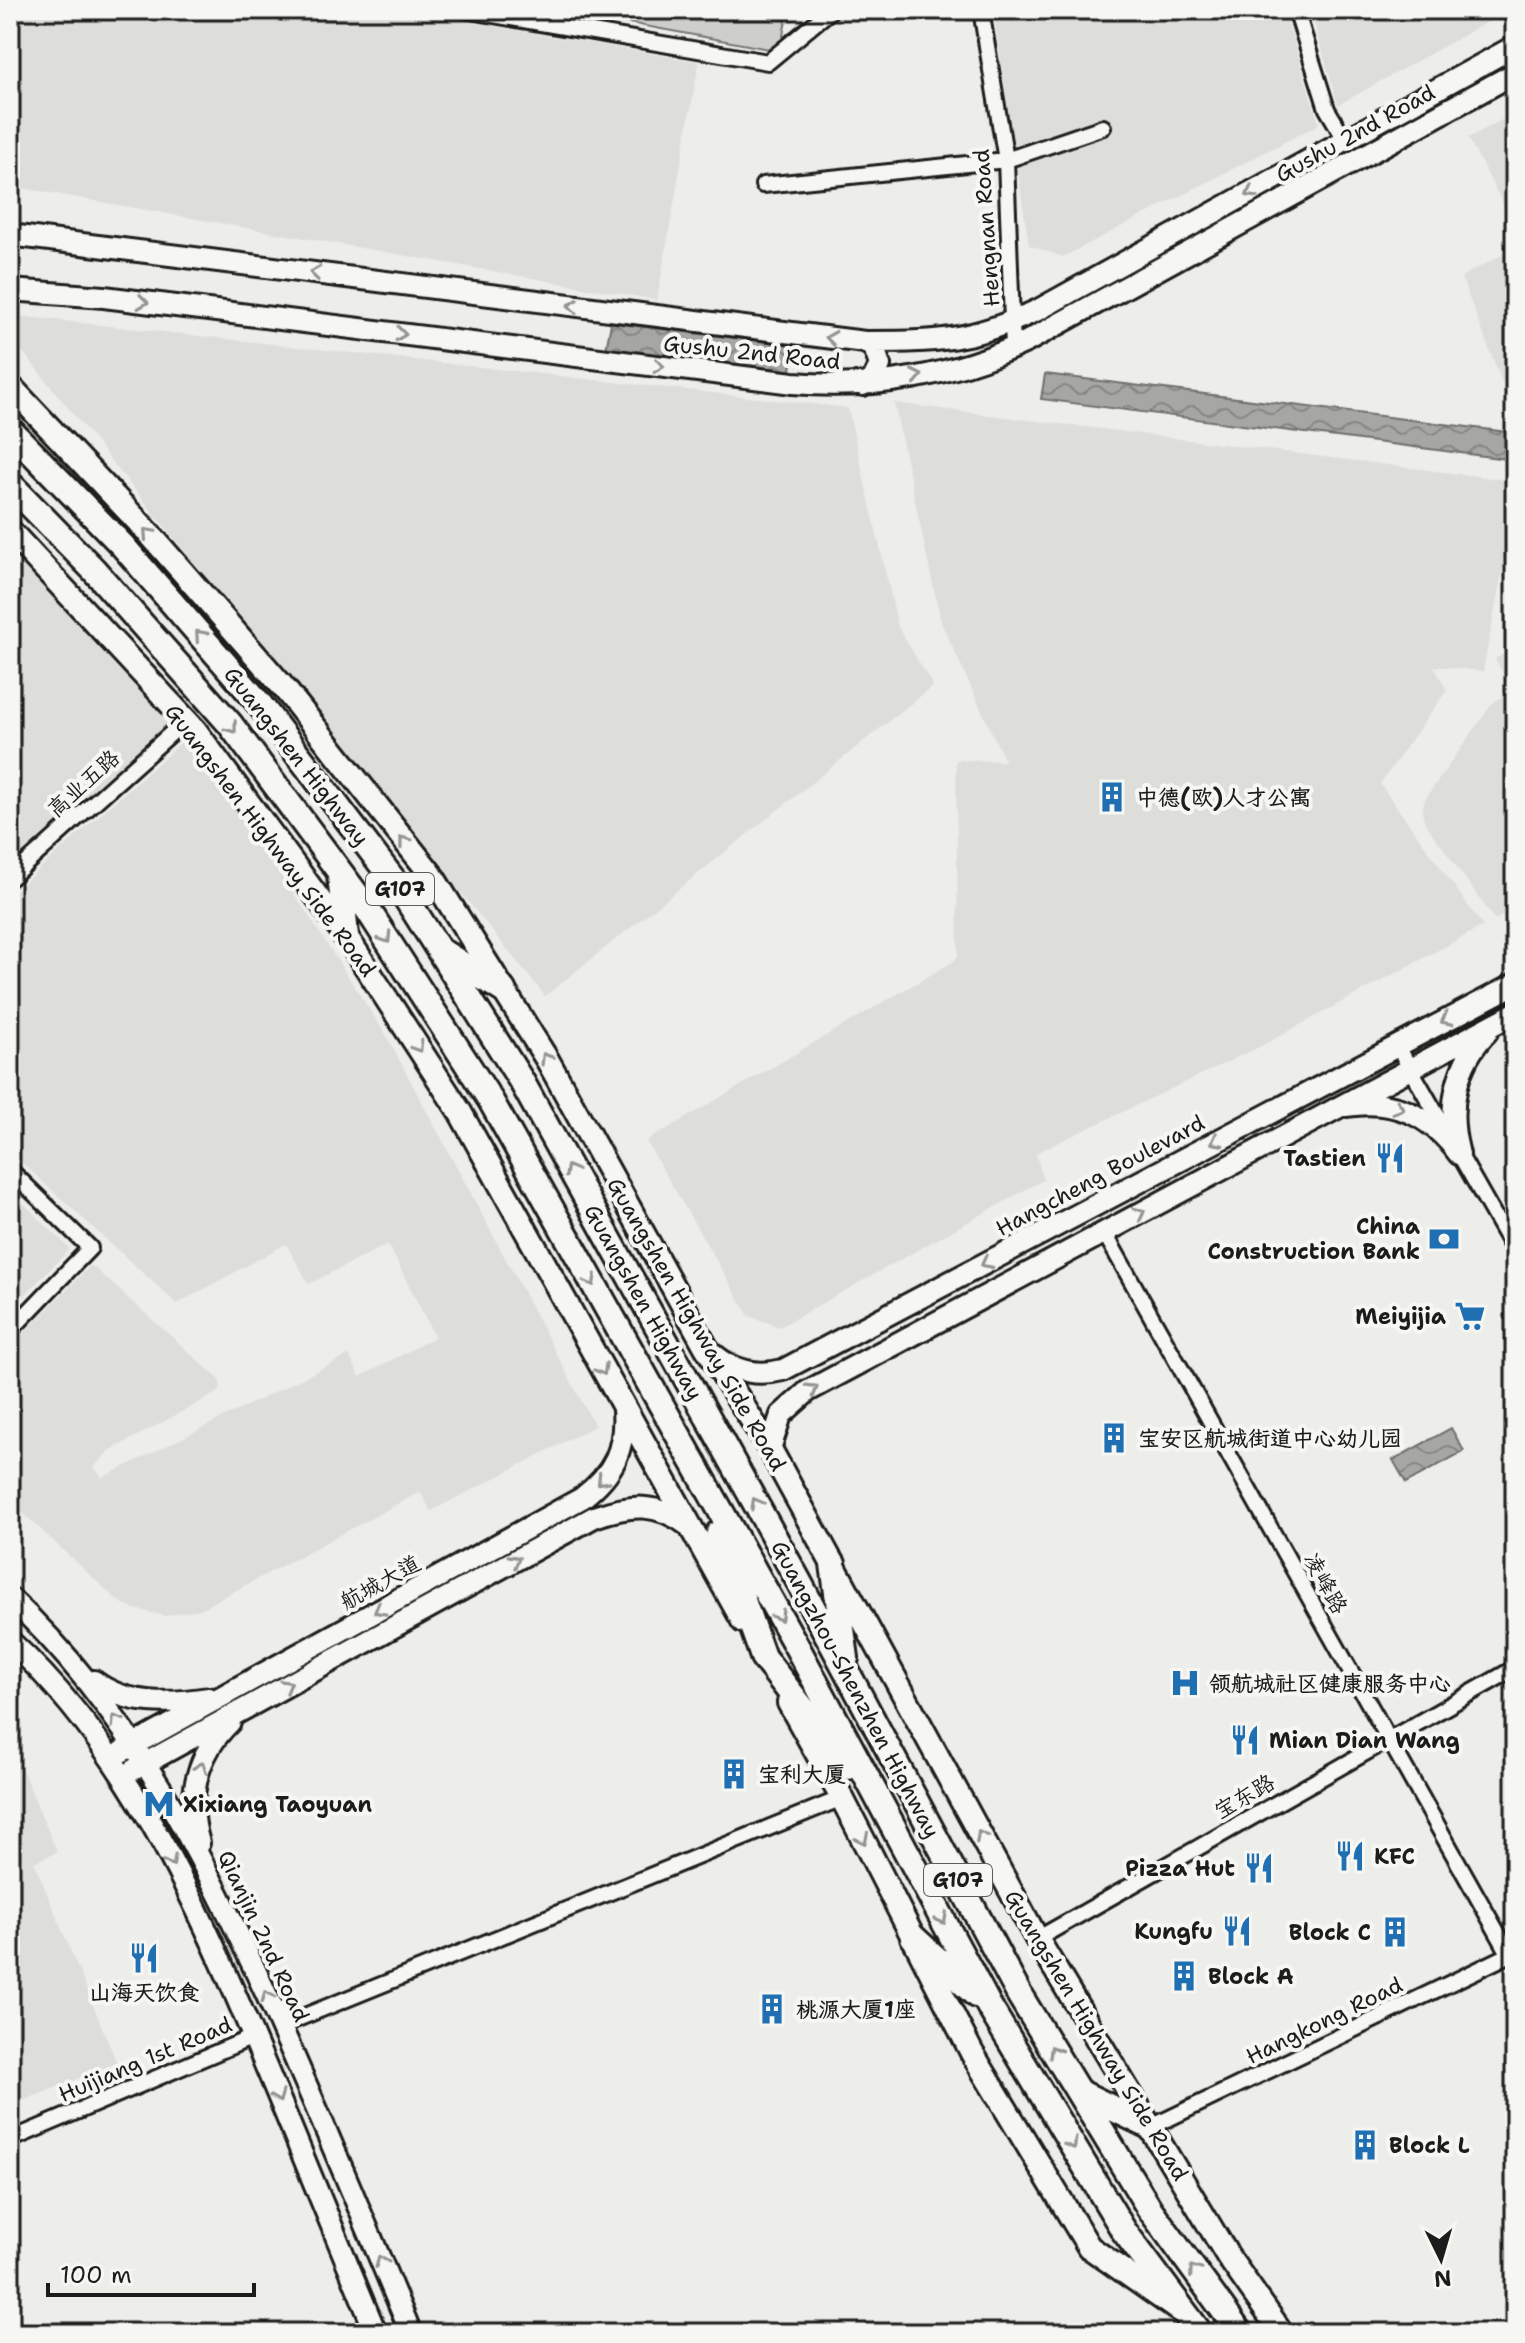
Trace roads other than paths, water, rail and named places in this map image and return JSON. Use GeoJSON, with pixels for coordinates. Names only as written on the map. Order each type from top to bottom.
{"type":"FeatureCollection","features":[{"type":"Feature","properties":{"kind":"highway","name":"Guangshen Highway"},"geometry":{"type":"LineString","coordinates":[[10,430],[123,546],[258,702],[401,890],[438,949]]}},
{"type":"Feature","properties":{"kind":"highway","name":"Guangshen Highway"},"geometry":{"type":"LineString","coordinates":[[10,484],[94,570],[230,724],[340,872]]}},
{"type":"Feature","properties":{"kind":"highway"},"geometry":{"type":"LineString","coordinates":[[340,872],[346,936]]}},
{"type":"Feature","properties":{"kind":"highway","name":"Guangzhou-Shenzhen Highway"},"geometry":{"type":"LineString","coordinates":[[340,872],[491,1101],[989,2006],[1124,2231],[1193,2324]]}},
{"type":"Feature","properties":{"kind":"highway"},"geometry":{"type":"LineString","coordinates":[[438,949],[503,990]]}},
{"type":"Feature","properties":{"kind":"highway","name":"Guangzhou-Shenzhen Highway"},"geometry":{"type":"LineString","coordinates":[[438,949],[522,1082],[847,1673],[1020,1996],[1149,2208],[1240,2333]]}},
{"type":"Feature","properties":{"kind":"highway"},"geometry":{"type":"LineString","coordinates":[[696,1470],[763,1657],[892,1825]]}},
{"type":"Feature","properties":{"kind":"highway"},"geometry":{"type":"LineString","coordinates":[[833,1564],[847,1673]]}},
{"type":"Feature","properties":{"kind":"highway"},"geometry":{"type":"LineString","coordinates":[[913,1937],[989,2006]]}},
{"type":"Feature","properties":{"kind":"highway"},"geometry":{"type":"LineString","coordinates":[[1079,2092],[1151,2127]]}},
{"type":"Feature","properties":{"kind":"main road","name":"Gushu 2nd Road"},"geometry":{"type":"LineString","coordinates":[[10,235],[865,342],[949,341],[1014,321],[1515,46]]}},
{"type":"Feature","properties":{"kind":"main road","name":"Gushu 2nd Road"},"geometry":{"type":"LineString","coordinates":[[10,290],[104,297],[793,383],[863,385],[947,370],[1013,348],[1515,73]]}},
{"type":"Feature","properties":{"kind":"main road"},"geometry":{"type":"LineString","coordinates":[[10,244],[48,248],[107,247]]}},
{"type":"Feature","properties":{"kind":"main road"},"geometry":{"type":"LineString","coordinates":[[10,280],[104,297]]}},
{"type":"Feature","properties":{"kind":"main road"},"geometry":{"type":"LineString","coordinates":[[863,385],[873,379],[880,365],[874,348],[865,342]]}},
{"type":"Feature","properties":{"kind":"main road","name":"Guangshen Highway Side Road"},"geometry":{"type":"LineString","coordinates":[[10,386],[147,531],[284,688],[431,874],[548,1061],[706,1347],[770,1449],[1037,1939],[1229,2258],[1282,2333]]}},
{"type":"Feature","properties":{"kind":"main road","name":"Guangshen Highway Side Road"},"geometry":{"type":"LineString","coordinates":[[10,531],[186,720],[346,936],[460,1112],[842,1798],[972,2053],[1089,2247],[1193,2324]]}},
{"type":"Feature","properties":{"kind":"main road","name":"Hangcheng Boulevard"},"geometry":{"type":"LineString","coordinates":[[706,1347],[718,1359],[741,1371],[770,1373],[877,1321],[1515,984]]}},
{"type":"Feature","properties":{"kind":"main road"},"geometry":{"type":"LineString","coordinates":[[770,1449],[773,1432],[791,1403],[891,1346],[1515,1013]]}},
{"type":"Feature","properties":{"kind":"main road"},"geometry":{"type":"LineString","coordinates":[[1459,1154],[1453,1114],[1457,1084],[1469,1055],[1494,1024]]}},
{"type":"Feature","properties":{"kind":"main road"},"geometry":{"type":"LineString","coordinates":[[1325,1114],[1362,1103],[1400,1107],[1434,1125],[1459,1154]]}},
{"type":"Feature","properties":{"kind":"main road"},"geometry":{"type":"LineString","coordinates":[[877,1321],[870,1327],[871,1341],[878,1347],[891,1346]]}},
{"type":"Feature","properties":{"kind":"main road","name":"航城大道"},"geometry":{"type":"LineString","coordinates":[[110,1759],[582,1498],[600,1484],[621,1451],[625,1432],[623,1408]]}},
{"type":"Feature","properties":{"kind":"main road","name":"航城大道"},"geometry":{"type":"LineString","coordinates":[[121,1777],[594,1517],[637,1505],[672,1513],[689,1526]]}},
{"type":"Feature","properties":{"kind":"main road","name":"Qianjin 2nd Road"},"geometry":{"type":"LineString","coordinates":[[10,1598],[81,1671],[133,1746],[208,1870],[280,2026],[411,2333]]}},
{"type":"Feature","properties":{"kind":"main road"},"geometry":{"type":"LineString","coordinates":[[10,1641],[81,1715],[183,1884],[253,2037],[376,2333]]}},
{"type":"Feature","properties":{"kind":"main road"},"geometry":{"type":"LineString","coordinates":[[81,1671],[102,1688],[145,1700],[190,1701],[232,1691]]}},
{"type":"Feature","properties":{"kind":"main road"},"geometry":{"type":"LineString","coordinates":[[208,1870],[193,1813],[196,1781],[208,1749],[242,1710]]}},
{"type":"Feature","properties":{"kind":"street"},"geometry":{"type":"LineString","coordinates":[[464,10],[768,62],[831,10]]}},
{"type":"Feature","properties":{"kind":"street","name":"Hengnan Road"},"geometry":{"type":"LineString","coordinates":[[981,10],[1006,160],[1013,348]]}},
{"type":"Feature","properties":{"kind":"street"},"geometry":{"type":"LineString","coordinates":[[1296,10],[1327,109],[1346,141]]}},
{"type":"Feature","properties":{"kind":"street"},"geometry":{"type":"LineString","coordinates":[[763,185],[1006,160],[1103,127]]}},
{"type":"Feature","properties":{"kind":"street","name":"高业五路"},"geometry":{"type":"LineString","coordinates":[[10,878],[186,720]]}},
{"type":"Feature","properties":{"kind":"street"},"geometry":{"type":"LineString","coordinates":[[1397,1045],[1515,1252]]}},
{"type":"Feature","properties":{"kind":"street"},"geometry":{"type":"LineString","coordinates":[[10,1170],[90,1248],[10,1331]]}},
{"type":"Feature","properties":{"kind":"street","name":"凌峰路"},"geometry":{"type":"LineString","coordinates":[[1104,1232],[1512,1953]]}},
{"type":"Feature","properties":{"kind":"street","name":"宝东路"},"geometry":{"type":"LineString","coordinates":[[1037,1939],[1515,1668]]}},
{"type":"Feature","properties":{"kind":"street"},"geometry":{"type":"LineString","coordinates":[[280,2026],[842,1798]]}},
{"type":"Feature","properties":{"kind":"street","name":"Hangkong Road"},"geometry":{"type":"LineString","coordinates":[[1151,2127],[1512,1953]]}},
{"type":"Feature","properties":{"kind":"street","name":"Huijiang 1st Road"},"geometry":{"type":"LineString","coordinates":[[10,2140],[253,2037]]}},
{"type":"Feature","properties":{"kind":"water"},"geometry":{"type":"Polygon","coordinates":[[[611,323],[794,345],[791,371],[606,350],[611,323]]]}},
{"type":"Feature","properties":{"kind":"water"},"geometry":{"type":"Polygon","coordinates":[[[1045,374],[1515,433],[1515,460],[1041,399],[1045,374]]]}},
{"type":"Feature","properties":{"kind":"water"},"geometry":{"type":"Polygon","coordinates":[[[1451,1428],[1464,1451],[1406,1483],[1393,1460],[1451,1428]]]}},
{"type":"Feature","properties":{"kind":"place","name":"中德(欧)人才公寓"},"geometry":{"type":"Point","coordinates":[1112,797]}},
{"type":"Feature","properties":{"kind":"place","name":"Tastien"},"geometry":{"type":"Point","coordinates":[1390,1158]}},
{"type":"Feature","properties":{"kind":"place","name":"China Construction Bank"},"geometry":{"type":"Point","coordinates":[1444,1239]}},
{"type":"Feature","properties":{"kind":"place","name":"Meiyijia"},"geometry":{"type":"Point","coordinates":[1470,1316]}},
{"type":"Feature","properties":{"kind":"place","name":"宝安区航城街道中心幼儿园"},"geometry":{"type":"Point","coordinates":[1114,1438]}},
{"type":"Feature","properties":{"kind":"place","name":"领航城社区健康服务中心"},"geometry":{"type":"Point","coordinates":[1185,1683]}},
{"type":"Feature","properties":{"kind":"place","name":"Mian Dian Wang"},"geometry":{"type":"Point","coordinates":[1245,1740]}},
{"type":"Feature","properties":{"kind":"place","name":"宝利大厦"},"geometry":{"type":"Point","coordinates":[734,1774]}},
{"type":"Feature","properties":{"kind":"place","name":"Xixiang Taoyuan"},"geometry":{"type":"Point","coordinates":[159,1804]}},
{"type":"Feature","properties":{"kind":"place","name":"KFC"},"geometry":{"type":"Point","coordinates":[1350,1856]}},
{"type":"Feature","properties":{"kind":"place","name":"Pizza Hut"},"geometry":{"type":"Point","coordinates":[1259,1868]}},
{"type":"Feature","properties":{"kind":"place","name":"Kungfu"},"geometry":{"type":"Point","coordinates":[1237,1931]}},
{"type":"Feature","properties":{"kind":"place","name":"Block C"},"geometry":{"type":"Point","coordinates":[1395,1932]}},
{"type":"Feature","properties":{"kind":"place","name":"山海天饮食"},"geometry":{"type":"Point","coordinates":[144,1958]}},
{"type":"Feature","properties":{"kind":"place","name":"Block A"},"geometry":{"type":"Point","coordinates":[1184,1976]}},
{"type":"Feature","properties":{"kind":"place","name":"桃源大厦1座"},"geometry":{"type":"Point","coordinates":[772,2009]}},
{"type":"Feature","properties":{"kind":"place","name":"Block L"},"geometry":{"type":"Point","coordinates":[1365,2145]}}]}
